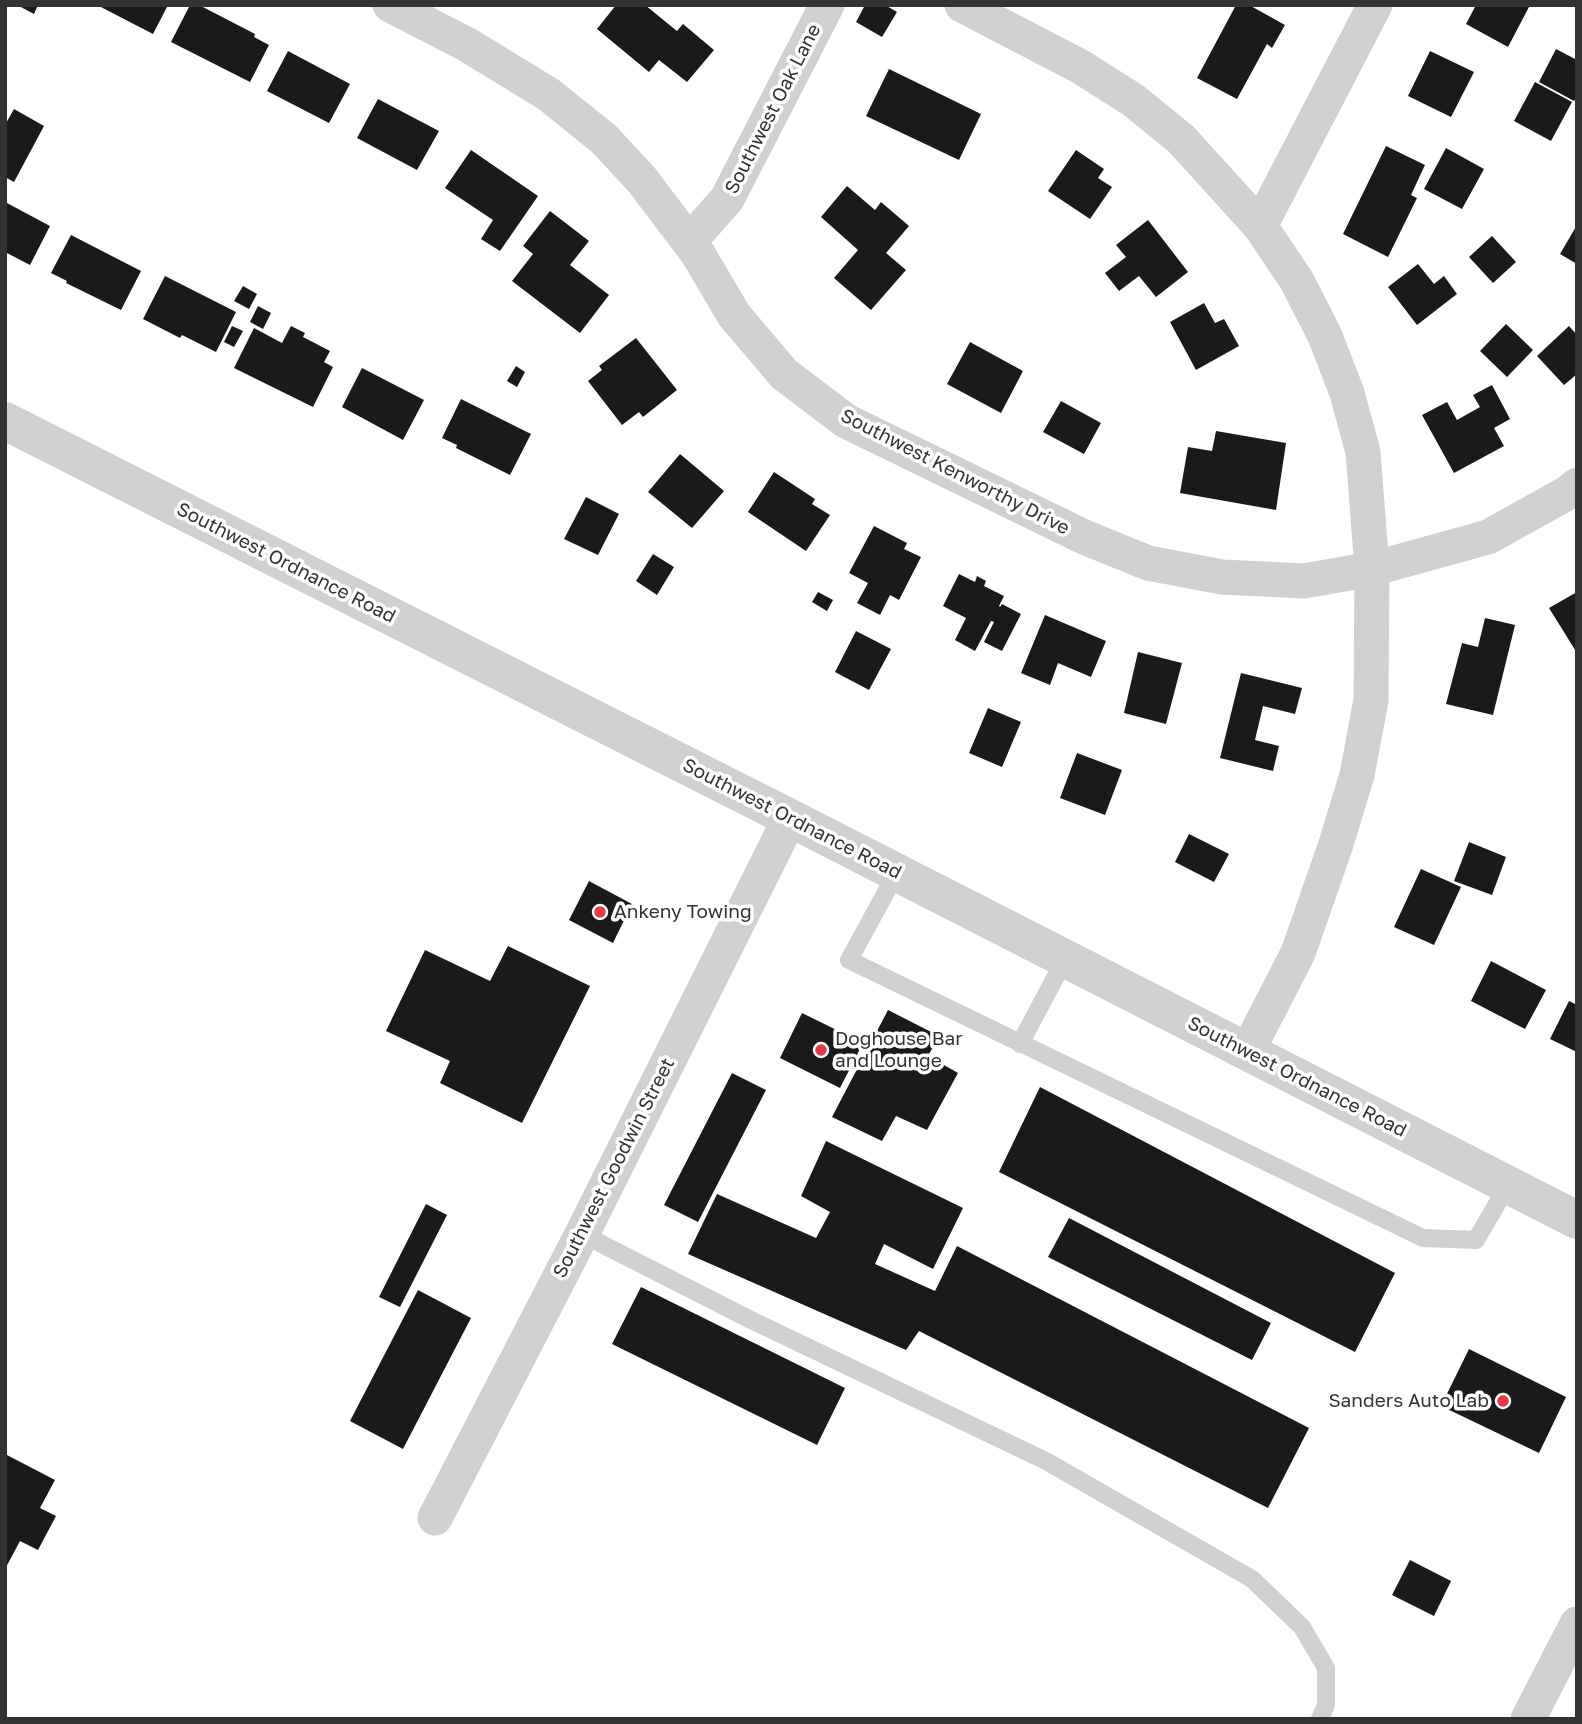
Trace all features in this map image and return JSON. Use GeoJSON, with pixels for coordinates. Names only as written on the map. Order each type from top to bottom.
{"type":"FeatureCollection","features":[{"type":"Feature","properties":{"kind":"street","name":"Southwest Kenworthy Drive"},"geometry":{"type":"LineString","coordinates":[[390,5],[466,44],[548,94],[604,139],[642,180],[698,254],[734,315],[784,374],[846,421],[1084,537],[1148,563],[1222,577],[1304,581],[1372,569],[1488,537],[1577,485]]}},
{"type":"Feature","properties":{"kind":"street","name":"Southwest Oak Lane"},"geometry":{"type":"LineString","coordinates":[[689,242],[727,199],[827,5]]}},
{"type":"Feature","properties":{"kind":"street"},"geometry":{"type":"LineString","coordinates":[[962,5],[1081,67],[1133,100],[1181,139],[1260,226],[1297,281],[1325,336],[1347,393],[1363,452],[1372,569],[1371,700],[1357,775],[1298,953],[1247,1052]]}},
{"type":"Feature","properties":{"kind":"street"},"geometry":{"type":"LineString","coordinates":[[1260,226],[1376,5]]}},
{"type":"Feature","properties":{"kind":"street","name":"Southwest Ordnance Road"},"geometry":{"type":"LineString","coordinates":[[5,421],[790,817],[1577,1220]]}},
{"type":"Feature","properties":{"kind":"street","name":"Southwest Goodwin Street"},"geometry":{"type":"LineString","coordinates":[[435,1518],[582,1234],[790,817]]}},
{"type":"Feature","properties":{"kind":"street"},"geometry":{"type":"LineString","coordinates":[[1528,1719],[1577,1625]]}},
{"type":"Feature","properties":{"kind":"lane"},"geometry":{"type":"LineString","coordinates":[[897,872],[849,960],[1423,1238],[1476,1240],[1508,1185]]}},
{"type":"Feature","properties":{"kind":"lane"},"geometry":{"type":"LineString","coordinates":[[1020,1044],[1065,959]]}},
{"type":"Feature","properties":{"kind":"lane"},"geometry":{"type":"LineString","coordinates":[[582,1234],[751,1320],[1046,1461],[1252,1579],[1302,1627],[1325,1668],[1326,1705],[1320,1719]]}},
{"type":"Feature","properties":{"kind":"building"},"geometry":{"type":"Polygon","coordinates":[[[17,5],[38,5],[34,14],[17,5]]]}},
{"type":"Feature","properties":{"kind":"building"},"geometry":{"type":"Polygon","coordinates":[[[97,5],[168,5],[153,34],[97,5]]]}},
{"type":"Feature","properties":{"kind":"building"},"geometry":{"type":"Polygon","coordinates":[[[190,5],[199,5],[255,34],[254,37],[269,45],[250,82],[171,42],[190,5]]]}},
{"type":"Feature","properties":{"kind":"building"},"geometry":{"type":"Polygon","coordinates":[[[616,5],[645,5],[677,31],[683,24],[714,50],[687,82],[659,60],[649,72],[597,29],[616,5]]]}},
{"type":"Feature","properties":{"kind":"building"},"geometry":{"type":"Polygon","coordinates":[[[865,5],[885,5],[897,12],[882,37],[856,22],[865,5]]]}},
{"type":"Feature","properties":{"kind":"building"},"geometry":{"type":"Polygon","coordinates":[[[1236,5],[1249,5],[1285,25],[1272,48],[1267,44],[1237,99],[1197,78],[1236,5]]]}},
{"type":"Feature","properties":{"kind":"building"},"geometry":{"type":"Polygon","coordinates":[[[1476,5],[1530,5],[1508,47],[1466,24],[1476,5]]]}},
{"type":"Feature","properties":{"kind":"building"},"geometry":{"type":"Polygon","coordinates":[[[1556,49],[1577,60],[1577,96],[1574,101],[1539,82],[1556,49]]]}},
{"type":"Feature","properties":{"kind":"building"},"geometry":{"type":"Polygon","coordinates":[[[288,51],[350,84],[329,123],[267,91],[288,51]]]}},
{"type":"Feature","properties":{"kind":"building"},"geometry":{"type":"Polygon","coordinates":[[[1430,51],[1474,72],[1451,117],[1408,96],[1430,51]]]}},
{"type":"Feature","properties":{"kind":"building"},"geometry":{"type":"Polygon","coordinates":[[[889,69],[981,114],[959,160],[866,116],[889,69]]]}},
{"type":"Feature","properties":{"kind":"building"},"geometry":{"type":"Polygon","coordinates":[[[1535,82],[1572,102],[1551,141],[1514,121],[1535,82]]]}},
{"type":"Feature","properties":{"kind":"building"},"geometry":{"type":"Polygon","coordinates":[[[378,99],[439,131],[417,170],[357,138],[378,99]]]}},
{"type":"Feature","properties":{"kind":"building"},"geometry":{"type":"Polygon","coordinates":[[[14,109],[44,126],[14,182],[5,177],[5,125],[14,109]]]}},
{"type":"Feature","properties":{"kind":"building"},"geometry":{"type":"Polygon","coordinates":[[[1386,146],[1425,165],[1411,195],[1417,198],[1388,257],[1343,234],[1386,146]]]}},
{"type":"Feature","properties":{"kind":"building"},"geometry":{"type":"Polygon","coordinates":[[[1446,148],[1484,169],[1462,209],[1424,189],[1446,148]]]}},
{"type":"Feature","properties":{"kind":"building"},"geometry":{"type":"Polygon","coordinates":[[[471,150],[538,196],[500,251],[481,239],[493,220],[445,188],[471,150]]]}},
{"type":"Feature","properties":{"kind":"building"},"geometry":{"type":"Polygon","coordinates":[[[1076,150],[1104,169],[1098,178],[1112,187],[1090,219],[1048,191],[1076,150]]]}},
{"type":"Feature","properties":{"kind":"building"},"geometry":{"type":"Polygon","coordinates":[[[847,186],[875,210],[881,202],[909,226],[886,253],[906,270],[871,310],[834,278],[858,250],[821,217],[847,186]]]}},
{"type":"Feature","properties":{"kind":"building"},"geometry":{"type":"Polygon","coordinates":[[[5,202],[50,226],[30,265],[5,252],[5,202]]]}},
{"type":"Feature","properties":{"kind":"building"},"geometry":{"type":"Polygon","coordinates":[[[550,211],[589,241],[570,265],[609,295],[580,333],[512,281],[533,254],[523,246],[550,211]]]}},
{"type":"Feature","properties":{"kind":"building"},"geometry":{"type":"Polygon","coordinates":[[[1148,220],[1188,272],[1156,297],[1139,276],[1119,291],[1105,273],[1126,257],[1116,245],[1148,220]]]}},
{"type":"Feature","properties":{"kind":"building"},"geometry":{"type":"Polygon","coordinates":[[[1577,225],[1577,264],[1560,254],[1577,225]]]}},
{"type":"Feature","properties":{"kind":"building"},"geometry":{"type":"Polygon","coordinates":[[[71,235],[141,271],[121,310],[51,273],[71,235]]]}},
{"type":"Feature","properties":{"kind":"building"},"geometry":{"type":"Polygon","coordinates":[[[1492,236],[1516,262],[1493,283],[1469,257],[1492,236]]]}},
{"type":"Feature","properties":{"kind":"building"},"geometry":{"type":"Polygon","coordinates":[[[1418,264],[1434,284],[1444,276],[1457,294],[1417,325],[1388,287],[1418,264]]]}},
{"type":"Feature","properties":{"kind":"building"},"geometry":{"type":"Polygon","coordinates":[[[165,276],[236,312],[216,352],[143,319],[165,276]]]}},
{"type":"Feature","properties":{"kind":"building"},"geometry":{"type":"Polygon","coordinates":[[[243,286],[257,294],[249,309],[234,301],[243,286]]]}},
{"type":"Feature","properties":{"kind":"building"},"geometry":{"type":"Polygon","coordinates":[[[1204,303],[1215,323],[1224,319],[1239,346],[1196,370],[1170,322],[1204,303]]]}},
{"type":"Feature","properties":{"kind":"building"},"geometry":{"type":"Polygon","coordinates":[[[258,306],[271,313],[263,329],[250,322],[258,306]]]}},
{"type":"Feature","properties":{"kind":"building"},"geometry":{"type":"Polygon","coordinates":[[[1506,324],[1533,350],[1507,377],[1480,351],[1506,324]]]}},
{"type":"Feature","properties":{"kind":"building"},"geometry":{"type":"Polygon","coordinates":[[[232,326],[243,331],[234,347],[224,342],[232,326]]]}},
{"type":"Feature","properties":{"kind":"building"},"geometry":{"type":"Polygon","coordinates":[[[291,326],[305,333],[303,337],[330,351],[324,362],[333,367],[313,407],[234,368],[254,328],[282,343],[291,326]]]}},
{"type":"Feature","properties":{"kind":"building"},"geometry":{"type":"Polygon","coordinates":[[[1569,326],[1577,335],[1577,374],[1564,385],[1537,356],[1569,326]]]}},
{"type":"Feature","properties":{"kind":"building"},"geometry":{"type":"Polygon","coordinates":[[[636,338],[677,390],[643,417],[639,412],[622,425],[588,381],[602,370],[599,366],[636,338]]]}},
{"type":"Feature","properties":{"kind":"building"},"geometry":{"type":"Polygon","coordinates":[[[970,342],[1023,371],[1001,413],[947,384],[970,342]]]}},
{"type":"Feature","properties":{"kind":"building"},"geometry":{"type":"Polygon","coordinates":[[[516,366],[525,372],[517,387],[507,381],[516,366]]]}},
{"type":"Feature","properties":{"kind":"building"},"geometry":{"type":"Polygon","coordinates":[[[362,368],[424,400],[403,440],[342,407],[362,368]]]}},
{"type":"Feature","properties":{"kind":"building"},"geometry":{"type":"Polygon","coordinates":[[[1492,385],[1510,419],[1494,428],[1504,446],[1454,473],[1422,415],[1447,402],[1457,420],[1480,407],[1473,395],[1492,385]]]}},
{"type":"Feature","properties":{"kind":"building"},"geometry":{"type":"Polygon","coordinates":[[[461,399],[531,434],[510,475],[442,438],[461,399]]]}},
{"type":"Feature","properties":{"kind":"building"},"geometry":{"type":"Polygon","coordinates":[[[1061,401],[1101,423],[1084,454],[1043,432],[1061,401]]]}},
{"type":"Feature","properties":{"kind":"building"},"geometry":{"type":"Polygon","coordinates":[[[1216,431],[1286,443],[1276,510],[1180,493],[1188,447],[1212,451],[1216,431]]]}},
{"type":"Feature","properties":{"kind":"building"},"geometry":{"type":"Polygon","coordinates":[[[680,454],[724,491],[692,528],[648,492],[680,454]]]}},
{"type":"Feature","properties":{"kind":"building"},"geometry":{"type":"Polygon","coordinates":[[[774,472],[815,499],[812,504],[830,515],[806,551],[748,512],[774,472]]]}},
{"type":"Feature","properties":{"kind":"building"},"geometry":{"type":"Polygon","coordinates":[[[586,497],[619,514],[598,555],[564,539],[586,497]]]}},
{"type":"Feature","properties":{"kind":"building"},"geometry":{"type":"Polygon","coordinates":[[[874,526],[907,543],[904,549],[921,557],[899,600],[890,595],[880,615],[857,603],[868,583],[849,573],[874,526]]]}},
{"type":"Feature","properties":{"kind":"building"},"geometry":{"type":"Polygon","coordinates":[[[653,554],[674,567],[657,595],[636,581],[653,554]]]}},
{"type":"Feature","properties":{"kind":"building"},"geometry":{"type":"Polygon","coordinates":[[[959,574],[975,582],[977,576],[986,581],[984,586],[1004,596],[1000,607],[1002,604],[1021,614],[1002,651],[984,642],[994,622],[991,621],[975,651],[955,640],[966,618],[943,606],[959,574]]]}},
{"type":"Feature","properties":{"kind":"building"},"geometry":{"type":"Polygon","coordinates":[[[818,592],[833,600],[827,611],[812,602],[818,592]]]}},
{"type":"Feature","properties":{"kind":"building"},"geometry":{"type":"Polygon","coordinates":[[[1577,592],[1577,653],[1549,608],[1577,592]]]}},
{"type":"Feature","properties":{"kind":"building"},"geometry":{"type":"Polygon","coordinates":[[[1045,615],[1106,641],[1091,677],[1058,663],[1050,685],[1021,673],[1045,615]]]}},
{"type":"Feature","properties":{"kind":"building"},"geometry":{"type":"Polygon","coordinates":[[[1485,618],[1515,625],[1493,715],[1446,704],[1462,643],[1478,647],[1485,618]]]}},
{"type":"Feature","properties":{"kind":"building"},"geometry":{"type":"Polygon","coordinates":[[[856,631],[891,649],[869,690],[835,672],[856,631]]]}},
{"type":"Feature","properties":{"kind":"building"},"geometry":{"type":"Polygon","coordinates":[[[1138,652],[1182,663],[1166,724],[1124,713],[1138,652]]]}},
{"type":"Feature","properties":{"kind":"building"},"geometry":{"type":"Polygon","coordinates":[[[1241,673],[1302,688],[1295,714],[1263,706],[1255,740],[1279,746],[1273,771],[1220,758],[1241,673]]]}},
{"type":"Feature","properties":{"kind":"building"},"geometry":{"type":"Polygon","coordinates":[[[988,708],[1021,722],[1002,767],[969,753],[988,708]]]}},
{"type":"Feature","properties":{"kind":"building"},"geometry":{"type":"Polygon","coordinates":[[[1077,753],[1122,770],[1105,815],[1060,798],[1077,753]]]}},
{"type":"Feature","properties":{"kind":"building"},"geometry":{"type":"Polygon","coordinates":[[[1189,834],[1229,854],[1214,882],[1175,862],[1189,834]]]}},
{"type":"Feature","properties":{"kind":"building"},"geometry":{"type":"Polygon","coordinates":[[[1469,842],[1506,857],[1492,895],[1454,881],[1469,842]]]}},
{"type":"Feature","properties":{"kind":"building"},"geometry":{"type":"Polygon","coordinates":[[[1421,869],[1461,887],[1434,945],[1394,927],[1421,869]]]}},
{"type":"Feature","properties":{"kind":"building","name":"Ankeny Towing"},"geometry":{"type":"Polygon","coordinates":[[[589,881],[632,904],[613,943],[569,920],[589,881]]]}},
{"type":"Feature","properties":{"kind":"building"},"geometry":{"type":"Polygon","coordinates":[[[508,946],[590,986],[522,1123],[440,1083],[450,1061],[386,1031],[425,950],[490,981],[508,946]]]}},
{"type":"Feature","properties":{"kind":"building"},"geometry":{"type":"Polygon","coordinates":[[[1491,961],[1546,990],[1525,1029],[1471,1001],[1491,961]]]}},
{"type":"Feature","properties":{"kind":"building"},"geometry":{"type":"Polygon","coordinates":[[[1569,1001],[1577,1005],[1577,1052],[1550,1039],[1569,1001]]]}},
{"type":"Feature","properties":{"kind":"building"},"geometry":{"type":"Polygon","coordinates":[[[888,1010],[939,1036],[928,1056],[958,1073],[927,1130],[896,1116],[882,1141],[832,1117],[888,1010]]]}},
{"type":"Feature","properties":{"kind":"building","name":"Doghouse Bar and Lounge"},"geometry":{"type":"Polygon","coordinates":[[[802,1013],[863,1043],[840,1088],[780,1058],[802,1013]]]}},
{"type":"Feature","properties":{"kind":"building"},"geometry":{"type":"Polygon","coordinates":[[[732,1073],[766,1090],[698,1222],[664,1205],[732,1073]]]}},
{"type":"Feature","properties":{"kind":"building"},"geometry":{"type":"Polygon","coordinates":[[[1040,1087],[1395,1273],[1355,1352],[999,1172],[1040,1087]]]}},
{"type":"Feature","properties":{"kind":"building"},"geometry":{"type":"Polygon","coordinates":[[[826,1141],[963,1208],[933,1269],[884,1244],[875,1264],[935,1291],[957,1246],[1309,1428],[1268,1508],[919,1331],[906,1350],[688,1254],[717,1194],[816,1238],[830,1212],[801,1196],[826,1141]]]}},
{"type":"Feature","properties":{"kind":"building"},"geometry":{"type":"Polygon","coordinates":[[[426,1204],[447,1215],[400,1307],[379,1297],[426,1204]]]}},
{"type":"Feature","properties":{"kind":"building"},"geometry":{"type":"Polygon","coordinates":[[[1069,1218],[1271,1323],[1252,1360],[1048,1257],[1069,1218]]]}},
{"type":"Feature","properties":{"kind":"building"},"geometry":{"type":"Polygon","coordinates":[[[641,1287],[845,1388],[817,1445],[612,1344],[641,1287]]]}},
{"type":"Feature","properties":{"kind":"building"},"geometry":{"type":"Polygon","coordinates":[[[418,1290],[471,1318],[403,1449],[350,1421],[418,1290]]]}},
{"type":"Feature","properties":{"kind":"building","name":"Sanders Auto Lab"},"geometry":{"type":"Polygon","coordinates":[[[1469,1349],[1566,1397],[1539,1453],[1441,1406],[1469,1349]]]}},
{"type":"Feature","properties":{"kind":"building"},"geometry":{"type":"Polygon","coordinates":[[[5,1454],[55,1480],[40,1508],[56,1516],[38,1550],[20,1541],[5,1569],[5,1454]]]}},
{"type":"Feature","properties":{"kind":"building"},"geometry":{"type":"Polygon","coordinates":[[[1410,1560],[1451,1581],[1434,1616],[1392,1595],[1410,1560]]]}},
{"type":"Feature","properties":{"kind":"place","name":"Ankeny Towing"},"geometry":{"type":"Point","coordinates":[600,912]}},
{"type":"Feature","properties":{"kind":"place","name":"Doghouse Bar and Lounge"},"geometry":{"type":"Point","coordinates":[821,1050]}},
{"type":"Feature","properties":{"kind":"place","name":"Sanders Auto Lab"},"geometry":{"type":"Point","coordinates":[1503,1401]}}]}
